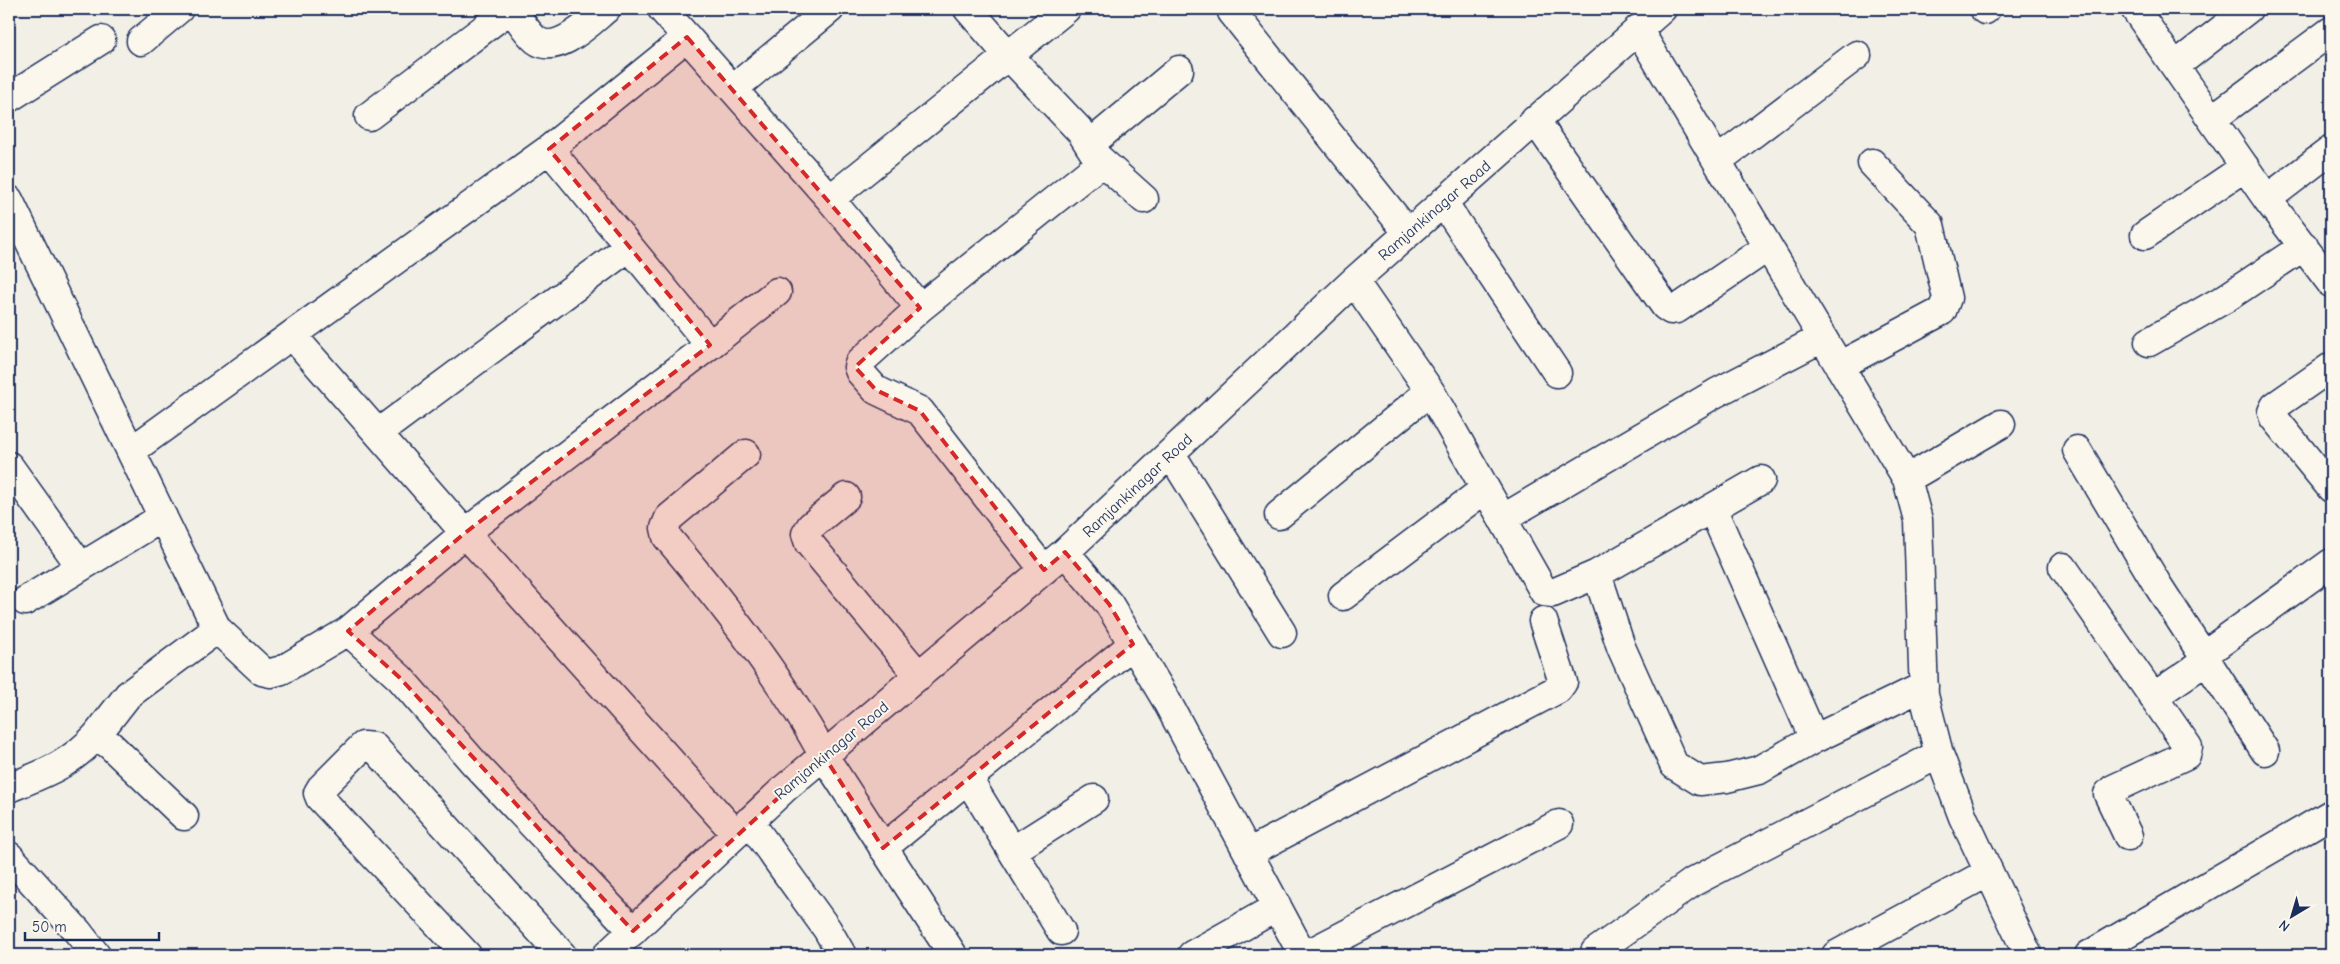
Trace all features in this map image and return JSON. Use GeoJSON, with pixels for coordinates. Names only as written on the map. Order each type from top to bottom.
{"type":"FeatureCollection","features":[{"type":"Feature","properties":{"kind":"street"},"geometry":{"type":"LineString","coordinates":[[140,41],[179,9]]}},
{"type":"Feature","properties":{"kind":"street"},"geometry":{"type":"LineString","coordinates":[[369,116],[510,9],[536,40],[553,45],[572,36],[606,9]]}},
{"type":"Feature","properties":{"kind":"street"},"geometry":{"type":"LineString","coordinates":[[662,9],[830,199],[920,308]]}},
{"type":"Feature","properties":{"kind":"street"},"geometry":{"type":"LineString","coordinates":[[733,89],[830,9]]}},
{"type":"Feature","properties":{"kind":"street"},"geometry":{"type":"LineString","coordinates":[[968,9],[1008,55],[1081,132],[1096,154],[1144,198]]}},
{"type":"Feature","properties":{"kind":"street"},"geometry":{"type":"LineString","coordinates":[[830,199],[1066,9]]}},
{"type":"Feature","properties":{"kind":"street","name":"Ramjankinagar Road"},"geometry":{"type":"LineString","coordinates":[[606,955],[824,756],[1065,552],[1354,281],[1662,9]]}},
{"type":"Feature","properties":{"kind":"street"},"geometry":{"type":"LineString","coordinates":[[2135,9],[2267,198],[2331,283]]}},
{"type":"Feature","properties":{"kind":"street"},"geometry":{"type":"LineString","coordinates":[[2175,66],[2248,9]]}},
{"type":"Feature","properties":{"kind":"street"},"geometry":{"type":"LineString","coordinates":[[1232,12],[1408,233]]}},
{"type":"Feature","properties":{"kind":"street"},"geometry":{"type":"LineString","coordinates":[[1638,29],[1907,479],[1918,520],[1924,686],[1938,754],[1963,817],[2028,955]]}},
{"type":"Feature","properties":{"kind":"street"},"geometry":{"type":"LineString","coordinates":[[2212,119],[2331,31]]}},
{"type":"Feature","properties":{"kind":"street"},"geometry":{"type":"LineString","coordinates":[[131,451],[549,150],[687,37]]}},
{"type":"Feature","properties":{"kind":"street"},"geometry":{"type":"LineString","coordinates":[[9,98],[101,40]]}},
{"type":"Feature","properties":{"kind":"street"},"geometry":{"type":"LineString","coordinates":[[1717,162],[1858,56]]}},
{"type":"Feature","properties":{"kind":"street"},"geometry":{"type":"LineString","coordinates":[[1044,570],[920,411],[876,390],[860,372],[858,367],[860,362],[920,308],[1096,154],[1179,70]]}},
{"type":"Feature","properties":{"kind":"street"},"geometry":{"type":"LineString","coordinates":[[1535,120],[1665,306],[1671,310],[1677,308],[1768,247]]}},
{"type":"Feature","properties":{"kind":"street"},"geometry":{"type":"LineString","coordinates":[[549,150],[710,345]]}},
{"type":"Feature","properties":{"kind":"street"},"geometry":{"type":"LineString","coordinates":[[2267,198],[2331,150]]}},
{"type":"Feature","properties":{"kind":"street"},"geometry":{"type":"LineString","coordinates":[[1839,366],[1942,310],[1946,305],[1947,298],[1930,225],[1872,163]]}},
{"type":"Feature","properties":{"kind":"street"},"geometry":{"type":"LineString","coordinates":[[2145,235],[2245,167]]}},
{"type":"Feature","properties":{"kind":"street"},"geometry":{"type":"LineString","coordinates":[[9,200],[217,629],[262,671],[271,673],[282,670],[348,631],[465,532],[777,292]]}},
{"type":"Feature","properties":{"kind":"street"},"geometry":{"type":"LineString","coordinates":[[1443,202],[1557,373]]}},
{"type":"Feature","properties":{"kind":"street"},"geometry":{"type":"LineString","coordinates":[[2149,342],[2226,298],[2304,246]]}},
{"type":"Feature","properties":{"kind":"street"},"geometry":{"type":"LineString","coordinates":[[378,433],[629,247]]}},
{"type":"Feature","properties":{"kind":"street"},"geometry":{"type":"LineString","coordinates":[[1354,281],[1430,391],[1544,592],[1553,593],[1597,574],[1761,480]]}},
{"type":"Feature","properties":{"kind":"street"},"geometry":{"type":"LineString","coordinates":[[292,334],[465,532],[743,828],[827,929],[842,955]]}},
{"type":"Feature","properties":{"kind":"street"},"geometry":{"type":"LineString","coordinates":[[1502,519],[1716,394],[1822,338]]}},
{"type":"Feature","properties":{"kind":"street"},"geometry":{"type":"LineString","coordinates":[[2331,367],[2275,406],[2272,412],[2274,418],[2331,488]]}},
{"type":"Feature","properties":{"kind":"street"},"geometry":{"type":"LineString","coordinates":[[1279,515],[1430,391]]}},
{"type":"Feature","properties":{"kind":"street"},"geometry":{"type":"LineString","coordinates":[[1907,479],[2001,424]]}},
{"type":"Feature","properties":{"kind":"street"},"geometry":{"type":"LineString","coordinates":[[2077,450],[2204,659],[2265,751]]}},
{"type":"Feature","properties":{"kind":"street"},"geometry":{"type":"LineString","coordinates":[[746,454],[669,518],[665,528],[668,537],[716,595],[803,719],[824,756],[953,955]]}},
{"type":"Feature","properties":{"kind":"street"},"geometry":{"type":"LineString","coordinates":[[1171,454],[1282,633]]}},
{"type":"Feature","properties":{"kind":"street"},"geometry":{"type":"LineString","coordinates":[[9,466],[81,567]]}},
{"type":"Feature","properties":{"kind":"street"},"geometry":{"type":"LineString","coordinates":[[1343,596],[1485,490]]}},
{"type":"Feature","properties":{"kind":"street"},"geometry":{"type":"LineString","coordinates":[[846,497],[811,526],[806,534],[809,543],[919,676]]}},
{"type":"Feature","properties":{"kind":"street"},"geometry":{"type":"LineString","coordinates":[[1712,508],[1814,739]]}},
{"type":"Feature","properties":{"kind":"street"},"geometry":{"type":"LineString","coordinates":[[25,601],[162,517]]}},
{"type":"Feature","properties":{"kind":"street"},"geometry":{"type":"LineString","coordinates":[[1065,552],[1108,604],[1165,698],[1304,955],[1559,824]]}},
{"type":"Feature","properties":{"kind":"street"},"geometry":{"type":"LineString","coordinates":[[2154,697],[2331,563]]}},
{"type":"Feature","properties":{"kind":"street"},"geometry":{"type":"LineString","coordinates":[[2063,567],[2154,697],[2188,750],[2186,755],[2112,789],[2108,794],[2128,836]]}},
{"type":"Feature","properties":{"kind":"street"},"geometry":{"type":"LineString","coordinates":[[1597,574],[1621,648],[1674,765],[1700,781],[1727,778],[1759,770],[1814,739],[1924,686]]}},
{"type":"Feature","properties":{"kind":"street"},"geometry":{"type":"LineString","coordinates":[[1248,853],[1558,689],[1563,682],[1543,621]]}},
{"type":"Feature","properties":{"kind":"street"},"geometry":{"type":"LineString","coordinates":[[9,788],[62,766],[82,752],[128,695],[217,629]]}},
{"type":"Feature","properties":{"kind":"street"},"geometry":{"type":"LineString","coordinates":[[348,631],[400,678],[475,764],[633,930]]}},
{"type":"Feature","properties":{"kind":"street"},"geometry":{"type":"LineString","coordinates":[[883,848],[1132,644]]}},
{"type":"Feature","properties":{"kind":"street"},"geometry":{"type":"LineString","coordinates":[[96,736],[110,745],[184,816]]}},
{"type":"Feature","properties":{"kind":"street"},"geometry":{"type":"LineString","coordinates":[[467,955],[320,798],[318,793],[321,788],[364,746],[374,747],[562,955]]}},
{"type":"Feature","properties":{"kind":"street"},"geometry":{"type":"LineString","coordinates":[[1595,952],[1693,882],[1938,754]]}},
{"type":"Feature","properties":{"kind":"street"},"geometry":{"type":"LineString","coordinates":[[968,779],[1061,931]]}},
{"type":"Feature","properties":{"kind":"street"},"geometry":{"type":"LineString","coordinates":[[1012,851],[1094,799]]}},
{"type":"Feature","properties":{"kind":"street"},"geometry":{"type":"LineString","coordinates":[[2089,955],[2331,814]]}},
{"type":"Feature","properties":{"kind":"street"},"geometry":{"type":"LineString","coordinates":[[9,856],[78,932],[96,955]]}},
{"type":"Feature","properties":{"kind":"street"},"geometry":{"type":"LineString","coordinates":[[1836,955],[1876,945],[1990,872]]}},
{"type":"Feature","properties":{"kind":"street"},"geometry":{"type":"LineString","coordinates":[[1192,955],[1277,907]]}},
{"type":"Feature","properties":{"kind":"highlighted area"},"geometry":{"type":"Polygon","coordinates":[[[687,37],[920,308],[855,367],[876,390],[920,411],[1044,570],[1065,552],[1109,604],[1133,644],[883,848],[824,756],[633,931],[400,678],[348,631],[465,533],[710,345],[549,149],[687,37]]]}}]}
